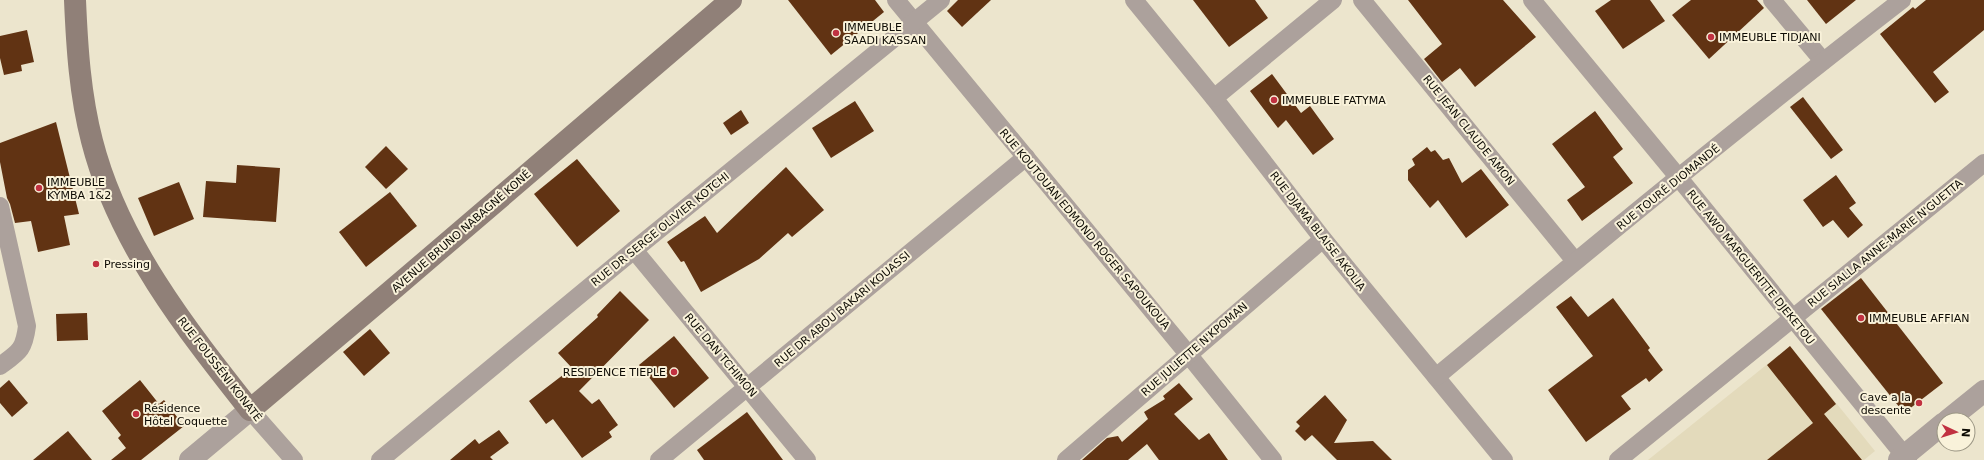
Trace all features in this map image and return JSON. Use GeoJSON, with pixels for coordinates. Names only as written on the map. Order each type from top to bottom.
{"type":"FeatureCollection","features":[{"type":"Feature","properties":{"kind":"main road","name":"RUE FOUSSÉNI KONATÉ"},"geometry":{"type":"LineString","coordinates":[[75,0],[77,50],[92,141],[107,185],[123,224],[150,272],[194,340],[250,410]]}},
{"type":"Feature","properties":{"kind":"main road","name":"AVENUE BRUNO NABAGNÉ KONÉ"},"geometry":{"type":"LineString","coordinates":[[250,410],[731,0]]}},
{"type":"Feature","properties":{"kind":"street","name":"RUE KOUTOUAN EDMOND ROGER SAPOUKOUA"},"geometry":{"type":"LineString","coordinates":[[896,0],[1188,354],[1273,460]]}},
{"type":"Feature","properties":{"kind":"street","name":"RUE DR SERGE OLIVIER KOTCHI"},"geometry":{"type":"LineString","coordinates":[[380,460],[634,250],[941,0]]}},
{"type":"Feature","properties":{"kind":"street","name":"RUE DJAMA BLAISE AKOLIA"},"geometry":{"type":"LineString","coordinates":[[1134,0],[1214,98],[1323,239],[1504,460]]}},
{"type":"Feature","properties":{"kind":"street"},"geometry":{"type":"LineString","coordinates":[[1214,98],[1333,0]]}},
{"type":"Feature","properties":{"kind":"street","name":"RUE JEAN CLAUDE AMON"},"geometry":{"type":"LineString","coordinates":[[1362,0],[1575,261]]}},
{"type":"Feature","properties":{"kind":"street","name":"RUE AWO MARGUERITTE DJEKETOU"},"geometry":{"type":"LineString","coordinates":[[1532,0],[1679,178],[1903,459]]}},
{"type":"Feature","properties":{"kind":"street"},"geometry":{"type":"LineString","coordinates":[[1772,0],[1823,61]]}},
{"type":"Feature","properties":{"kind":"street","name":"RUE TOURÉ DIOMANDÉ"},"geometry":{"type":"LineString","coordinates":[[1436,377],[1575,261],[1823,61],[1902,0]]}},
{"type":"Feature","properties":{"kind":"street","name":"RUE DR ABOU BAKARI KOUASSI"},"geometry":{"type":"LineString","coordinates":[[659,460],[1026,157]]}},
{"type":"Feature","properties":{"kind":"street","name":"RUE SIALLA ANNE-MARIE N'GUETTA"},"geometry":{"type":"LineString","coordinates":[[1618,460],[1984,163]]}},
{"type":"Feature","properties":{"kind":"street"},"geometry":{"type":"LineString","coordinates":[[0,206],[27,326],[25,343],[14,356],[0,366]]}},
{"type":"Feature","properties":{"kind":"street","name":"RUE JULIETTE N'KPOMAN"},"geometry":{"type":"LineString","coordinates":[[1066,460],[1323,239]]}},
{"type":"Feature","properties":{"kind":"street","name":"RUE DAN TCHIMON"},"geometry":{"type":"LineString","coordinates":[[634,250],[807,460]]}},
{"type":"Feature","properties":{"kind":"street"},"geometry":{"type":"LineString","coordinates":[[1958,412],[1984,391]]}},
{"type":"Feature","properties":{"kind":"street","name":"AVENUE BRUNO NABAGNÉ KONÉ"},"geometry":{"type":"LineString","coordinates":[[190,460],[250,410]]}},
{"type":"Feature","properties":{"kind":"street","name":"RUE FOUSSÉNI KONATÉ"},"geometry":{"type":"LineString","coordinates":[[250,410],[294,460]]}},
{"type":"Feature","properties":{"kind":"street"},"geometry":{"type":"LineString","coordinates":[[1903,459],[1936,430]]}},
{"type":"Feature","properties":{"kind":"shaded area"},"geometry":{"type":"Polygon","coordinates":[[[1790,346],[1875,451],[1864,460],[1648,460],[1790,346]]]}},
{"type":"Feature","properties":{"kind":"building","name":"IMMEUBLE SAADI KASSAN"},"geometry":{"type":"Polygon","coordinates":[[[788,0],[875,0],[884,12],[831,55],[788,0]]]}},
{"type":"Feature","properties":{"kind":"building"},"geometry":{"type":"Polygon","coordinates":[[[958,0],[991,0],[962,27],[947,11],[958,0]]]}},
{"type":"Feature","properties":{"kind":"building"},"geometry":{"type":"Polygon","coordinates":[[[1193,0],[1255,0],[1268,18],[1229,47],[1193,0]]]}},
{"type":"Feature","properties":{"kind":"building"},"geometry":{"type":"Polygon","coordinates":[[[1408,0],[1503,0],[1536,37],[1475,87],[1460,68],[1442,82],[1424,59],[1442,44],[1408,0]]]}},
{"type":"Feature","properties":{"kind":"building"},"geometry":{"type":"Polygon","coordinates":[[[1611,0],[1650,0],[1665,21],[1623,49],[1595,11],[1611,0]]]}},
{"type":"Feature","properties":{"kind":"building","name":"IMMEUBLE TIDJANI"},"geometry":{"type":"Polygon","coordinates":[[[1691,0],[1757,0],[1764,8],[1709,59],[1672,15],[1691,0]]]}},
{"type":"Feature","properties":{"kind":"building"},"geometry":{"type":"Polygon","coordinates":[[[1807,0],[1856,0],[1826,24],[1807,0]]]}},
{"type":"Feature","properties":{"kind":"building"},"geometry":{"type":"Polygon","coordinates":[[[1926,0],[1984,0],[1984,30],[1933,72],[1949,92],[1935,103],[1880,34],[1913,7],[1915,9],[1926,0]]]}},
{"type":"Feature","properties":{"kind":"building"},"geometry":{"type":"Polygon","coordinates":[[[27,30],[34,62],[21,65],[22,71],[4,75],[0,58],[0,36],[27,30]]]}},
{"type":"Feature","properties":{"kind":"building"},"geometry":{"type":"Polygon","coordinates":[[[1272,74],[1301,113],[1310,106],[1334,139],[1313,155],[1286,120],[1278,128],[1250,91],[1272,74]]]}},
{"type":"Feature","properties":{"kind":"building"},"geometry":{"type":"Polygon","coordinates":[[[1803,97],[1843,150],[1831,159],[1790,107],[1803,97]]]}},
{"type":"Feature","properties":{"kind":"building"},"geometry":{"type":"Polygon","coordinates":[[[855,101],[874,131],[831,158],[812,128],[855,101]]]}},
{"type":"Feature","properties":{"kind":"building"},"geometry":{"type":"Polygon","coordinates":[[[741,110],[749,123],[731,135],[723,123],[741,110]]]}},
{"type":"Feature","properties":{"kind":"building"},"geometry":{"type":"Polygon","coordinates":[[[1595,111],[1623,149],[1613,157],[1633,183],[1582,221],[1567,200],[1585,187],[1552,144],[1595,111]]]}},
{"type":"Feature","properties":{"kind":"building","name":"IMMEUBLE KYMBA 1&2"},"geometry":{"type":"Polygon","coordinates":[[[56,122],[79,214],[64,216],[70,245],[38,252],[31,221],[15,223],[7,198],[0,162],[0,143],[56,122]]]}},
{"type":"Feature","properties":{"kind":"building"},"geometry":{"type":"Polygon","coordinates":[[[386,146],[408,169],[386,189],[365,167],[386,146]]]}},
{"type":"Feature","properties":{"kind":"building"},"geometry":{"type":"Polygon","coordinates":[[[1427,147],[1431,152],[1435,150],[1443,160],[1449,158],[1462,183],[1481,169],[1509,205],[1466,238],[1438,200],[1430,208],[1408,180],[1408,170],[1415,165],[1412,159],[1427,147]]]}},
{"type":"Feature","properties":{"kind":"building"},"geometry":{"type":"Polygon","coordinates":[[[577,159],[620,211],[577,247],[534,194],[577,159]]]}},
{"type":"Feature","properties":{"kind":"building"},"geometry":{"type":"Polygon","coordinates":[[[237,165],[280,168],[276,222],[203,217],[206,181],[236,183],[237,165]]]}},
{"type":"Feature","properties":{"kind":"building"},"geometry":{"type":"Polygon","coordinates":[[[786,167],[824,210],[792,237],[788,233],[759,259],[701,292],[684,261],[681,262],[667,242],[705,216],[717,233],[786,167]]]}},
{"type":"Feature","properties":{"kind":"building"},"geometry":{"type":"Polygon","coordinates":[[[1836,175],[1856,203],[1849,208],[1863,225],[1848,238],[1833,220],[1823,227],[1803,200],[1836,175]]]}},
{"type":"Feature","properties":{"kind":"building"},"geometry":{"type":"Polygon","coordinates":[[[179,182],[194,219],[154,236],[138,198],[179,182]]]}},
{"type":"Feature","properties":{"kind":"building"},"geometry":{"type":"Polygon","coordinates":[[[390,192],[417,226],[366,267],[339,232],[390,192]]]}},
{"type":"Feature","properties":{"kind":"building"},"geometry":{"type":"Polygon","coordinates":[[[1861,278],[1943,383],[1904,413],[1821,309],[1861,278]]]}},
{"type":"Feature","properties":{"kind":"building"},"geometry":{"type":"Polygon","coordinates":[[[620,291],[649,320],[579,391],[592,404],[599,399],[618,425],[609,432],[612,437],[582,458],[553,419],[546,424],[529,401],[572,368],[558,353],[598,317],[597,315],[620,291]]]}},
{"type":"Feature","properties":{"kind":"building"},"geometry":{"type":"Polygon","coordinates":[[[1571,296],[1588,317],[1613,298],[1650,348],[1648,350],[1663,370],[1649,382],[1646,378],[1621,396],[1631,409],[1586,442],[1548,390],[1593,356],[1556,307],[1571,296]]]}},
{"type":"Feature","properties":{"kind":"building"},"geometry":{"type":"Polygon","coordinates":[[[87,313],[88,340],[57,341],[56,314],[87,313]]]}},
{"type":"Feature","properties":{"kind":"building"},"geometry":{"type":"Polygon","coordinates":[[[370,329],[390,353],[364,376],[343,352],[370,329]]]}},
{"type":"Feature","properties":{"kind":"building","name":"RESIDENCE TIEPLE"},"geometry":{"type":"Polygon","coordinates":[[[674,336],[709,378],[674,408],[639,365],[674,336]]]}},
{"type":"Feature","properties":{"kind":"building"},"geometry":{"type":"Polygon","coordinates":[[[1790,346],[1836,404],[1824,414],[1862,460],[1767,460],[1813,423],[1767,365],[1790,346]]]}},
{"type":"Feature","properties":{"kind":"building"},"geometry":{"type":"Polygon","coordinates":[[[9,380],[28,403],[12,417],[0,403],[0,388],[9,380]]]}},
{"type":"Feature","properties":{"kind":"building"},"geometry":{"type":"Polygon","coordinates":[[[140,380],[159,404],[164,400],[184,426],[141,460],[111,460],[126,448],[118,438],[121,435],[102,411],[140,380]]]}},
{"type":"Feature","properties":{"kind":"building"},"geometry":{"type":"Polygon","coordinates":[[[1179,383],[1193,399],[1174,414],[1199,440],[1209,433],[1228,460],[1159,460],[1147,444],[1128,460],[1082,460],[1107,438],[1118,436],[1122,442],[1148,419],[1144,412],[1165,399],[1163,396],[1179,383]]]}},
{"type":"Feature","properties":{"kind":"building"},"geometry":{"type":"Polygon","coordinates":[[[1325,395],[1347,420],[1334,443],[1373,441],[1392,460],[1337,460],[1312,435],[1305,441],[1295,431],[1300,426],[1296,422],[1325,395]]]}},
{"type":"Feature","properties":{"kind":"building"},"geometry":{"type":"Polygon","coordinates":[[[747,412],[783,460],[704,460],[697,450],[747,412]]]}},
{"type":"Feature","properties":{"kind":"building"},"geometry":{"type":"Polygon","coordinates":[[[499,430],[509,443],[490,457],[493,460],[450,460],[475,439],[479,444],[499,430]]]}},
{"type":"Feature","properties":{"kind":"building"},"geometry":{"type":"Polygon","coordinates":[[[68,431],[92,460],[33,460],[68,431]]]}},
{"type":"Feature","properties":{"kind":"place","name":"IMMEUBLE SAADI KASSAN"},"geometry":{"type":"Point","coordinates":[836,33]}},
{"type":"Feature","properties":{"kind":"place","name":"IMMEUBLE TIDJANI"},"geometry":{"type":"Point","coordinates":[1711,37]}},
{"type":"Feature","properties":{"kind":"place","name":"IMMEUBLE FATYMA"},"geometry":{"type":"Point","coordinates":[1274,100]}},
{"type":"Feature","properties":{"kind":"place","name":"IMMEUBLE KYMBA 1&2"},"geometry":{"type":"Point","coordinates":[39,188]}},
{"type":"Feature","properties":{"kind":"place","name":"Pressing"},"geometry":{"type":"Point","coordinates":[96,264]}},
{"type":"Feature","properties":{"kind":"place","name":"IMMEUBLE AFFIAN"},"geometry":{"type":"Point","coordinates":[1861,318]}},
{"type":"Feature","properties":{"kind":"place","name":"RESIDENCE TIEPLE"},"geometry":{"type":"Point","coordinates":[674,372]}},
{"type":"Feature","properties":{"kind":"place","name":"Cave a la descente"},"geometry":{"type":"Point","coordinates":[1919,403]}},
{"type":"Feature","properties":{"kind":"place","name":"Résidence Hôtel Coquette"},"geometry":{"type":"Point","coordinates":[136,414]}}]}
